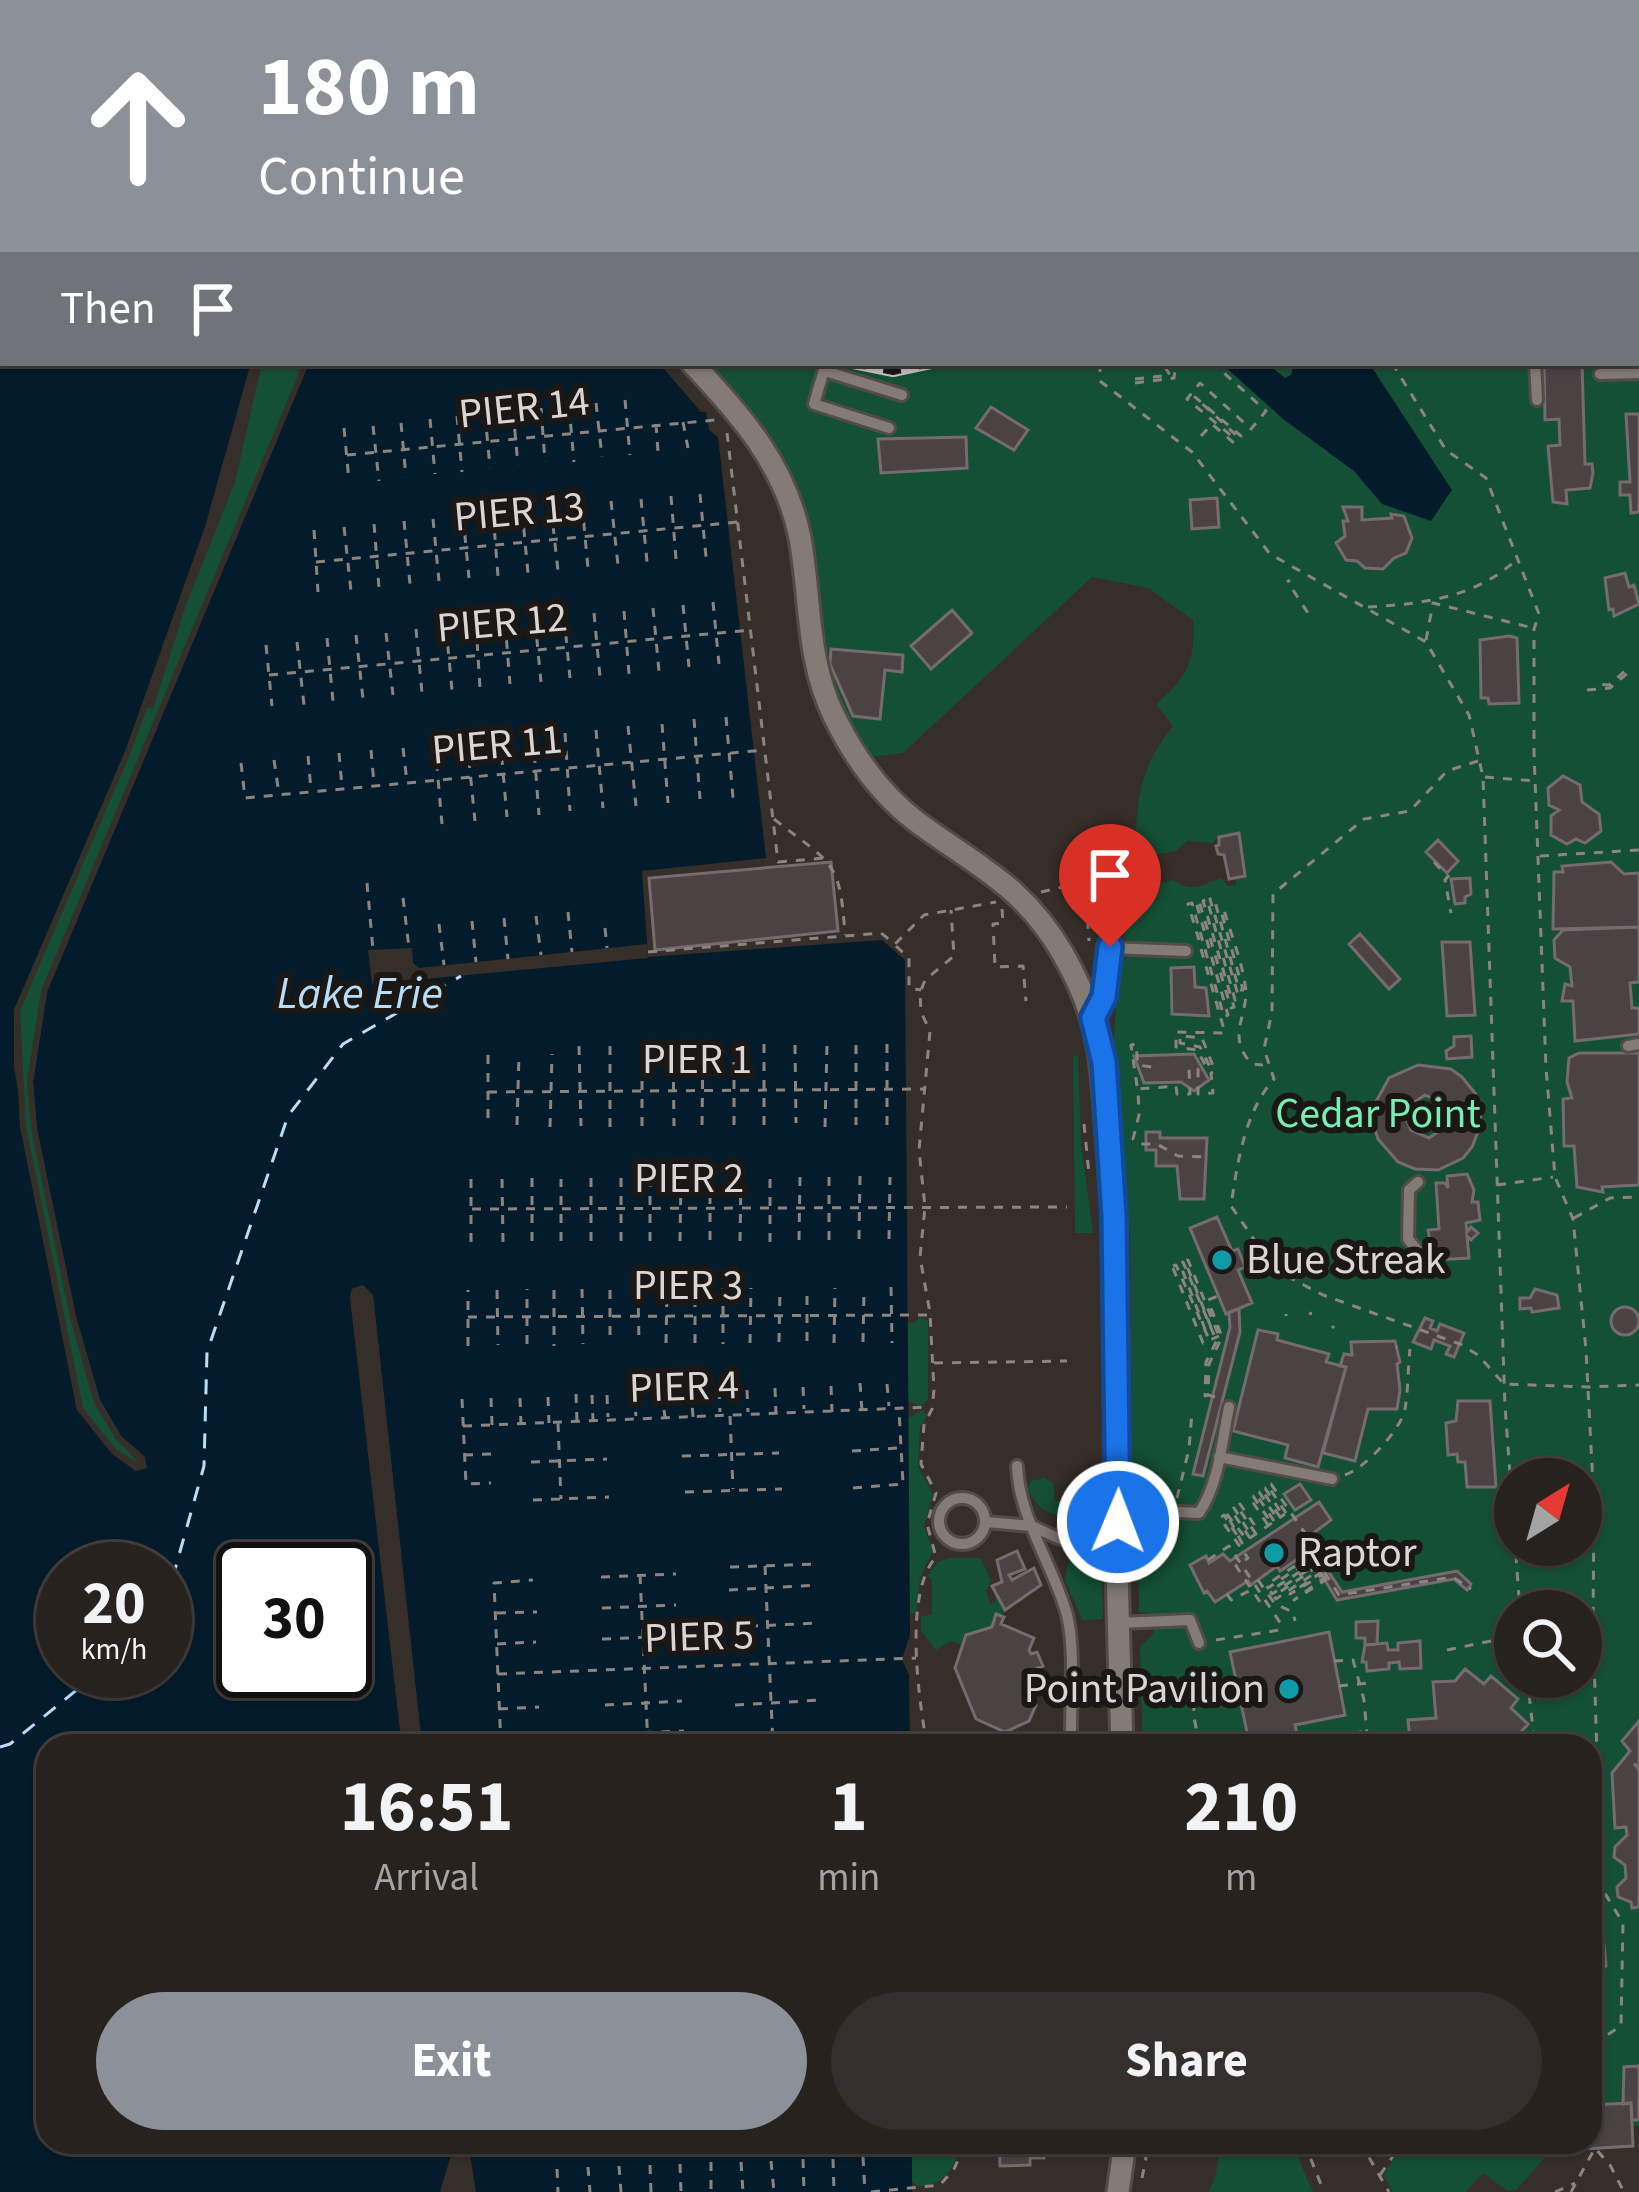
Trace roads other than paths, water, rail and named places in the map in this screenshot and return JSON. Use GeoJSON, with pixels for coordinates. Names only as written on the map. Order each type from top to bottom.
{"type":"FeatureCollection","features":[{"type":"Feature","properties":{"kind":"street"},"geometry":{"type":"LineString","coordinates":[[695,366],[734,408],[784,483],[800,538],[820,687],[851,749],[879,787],[914,820],[1000,876],[1010,901],[1061,950],[1093,1018],[1104,1062],[1114,1216],[1122,1734]]}},
{"type":"Feature","properties":{"kind":"street"},"geometry":{"type":"LineString","coordinates":[[1118,2192],[1123,2154]]}},
{"type":"Feature","properties":{"kind":"lane"},"geometry":{"type":"LineString","coordinates":[[1535,366],[1537,400]]}},
{"type":"Feature","properties":{"kind":"lane"},"geometry":{"type":"LineString","coordinates":[[889,428],[814,404],[825,367],[902,395]]}},
{"type":"Feature","properties":{"kind":"lane"},"geometry":{"type":"LineString","coordinates":[[1600,374],[1639,373]]}},
{"type":"Feature","properties":{"kind":"lane"},"geometry":{"type":"LineString","coordinates":[[1093,1018],[1104,997],[1114,913]]}},
{"type":"Feature","properties":{"kind":"lane"},"geometry":{"type":"LineString","coordinates":[[1110,947],[1186,951]]}},
{"type":"Feature","properties":{"kind":"lane"},"geometry":{"type":"LineString","coordinates":[[1418,1182],[1409,1190],[1408,1239],[1418,1251]]}},
{"type":"Feature","properties":{"kind":"lane"},"geometry":{"type":"LineString","coordinates":[[986,1522],[1032,1526],[1060,1539],[1117,1520],[1198,1513],[1206,1503],[1219,1457],[1227,1404]]}},
{"type":"Feature","properties":{"kind":"lane"},"geometry":{"type":"LineString","coordinates":[[1219,1457],[1332,1479]]}},
{"type":"Feature","properties":{"kind":"lane"},"geometry":{"type":"LineString","coordinates":[[1017,1466],[1018,1496],[1069,1622],[1071,1734]]}},
{"type":"Feature","properties":{"kind":"lane"},"geometry":{"type":"LineString","coordinates":[[964,1498],[980,1505],[986,1522],[979,1538],[956,1544],[942,1533],[939,1516],[948,1502],[964,1498]]}},
{"type":"Feature","properties":{"kind":"lane"},"geometry":{"type":"LineString","coordinates":[[1119,1623],[1190,1620],[1198,1643]]}},
{"type":"Feature","properties":{"kind":"water","name":"Lake Erie"},"geometry":{"type":"Polygon","coordinates":[[[0,366],[250,366],[205,527],[125,752],[14,1010],[14,1068],[77,1410],[135,1471],[145,1457],[121,1436],[100,1400],[76,1317],[37,1129],[33,1082],[47,992],[308,366],[662,366],[706,412],[709,430],[718,437],[766,858],[642,871],[648,957],[882,940],[905,960],[910,1635],[902,1659],[909,1675],[910,1734],[421,1734],[373,1295],[363,1285],[352,1289],[350,1297],[401,1734],[36,1734],[36,2154],[450,2154],[440,2192],[0,2192],[0,366]]]}},
{"type":"Feature","properties":{"kind":"water"},"geometry":{"type":"Polygon","coordinates":[[[1224,366],[1271,366],[1285,378],[1293,366],[1371,366],[1452,490],[1431,521],[1382,504],[1354,471],[1283,419],[1224,366]]]}},
{"type":"Feature","properties":{"kind":"water"},"geometry":{"type":"Polygon","coordinates":[[[470,2154],[912,2154],[912,2192],[476,2192],[470,2154]]]}},
{"type":"Feature","properties":{"kind":"railway"},"geometry":{"type":"LineString","coordinates":[[863,366],[893,372],[922,366]]}},
{"type":"Feature","properties":{"kind":"place","name":"Blue Streak"},"geometry":{"type":"Point","coordinates":[1222,1260]}},
{"type":"Feature","properties":{"kind":"place","name":"Raptor"},"geometry":{"type":"Point","coordinates":[1274,1553]}},
{"type":"Feature","properties":{"kind":"place","name":"Point Pavilion"},"geometry":{"type":"Point","coordinates":[1289,1689]}},
{"type":"Feature","properties":{"kind":"park label","name":"Cedar Point"},"geometry":{"type":"Point","coordinates":[1378,1114]}}]}
